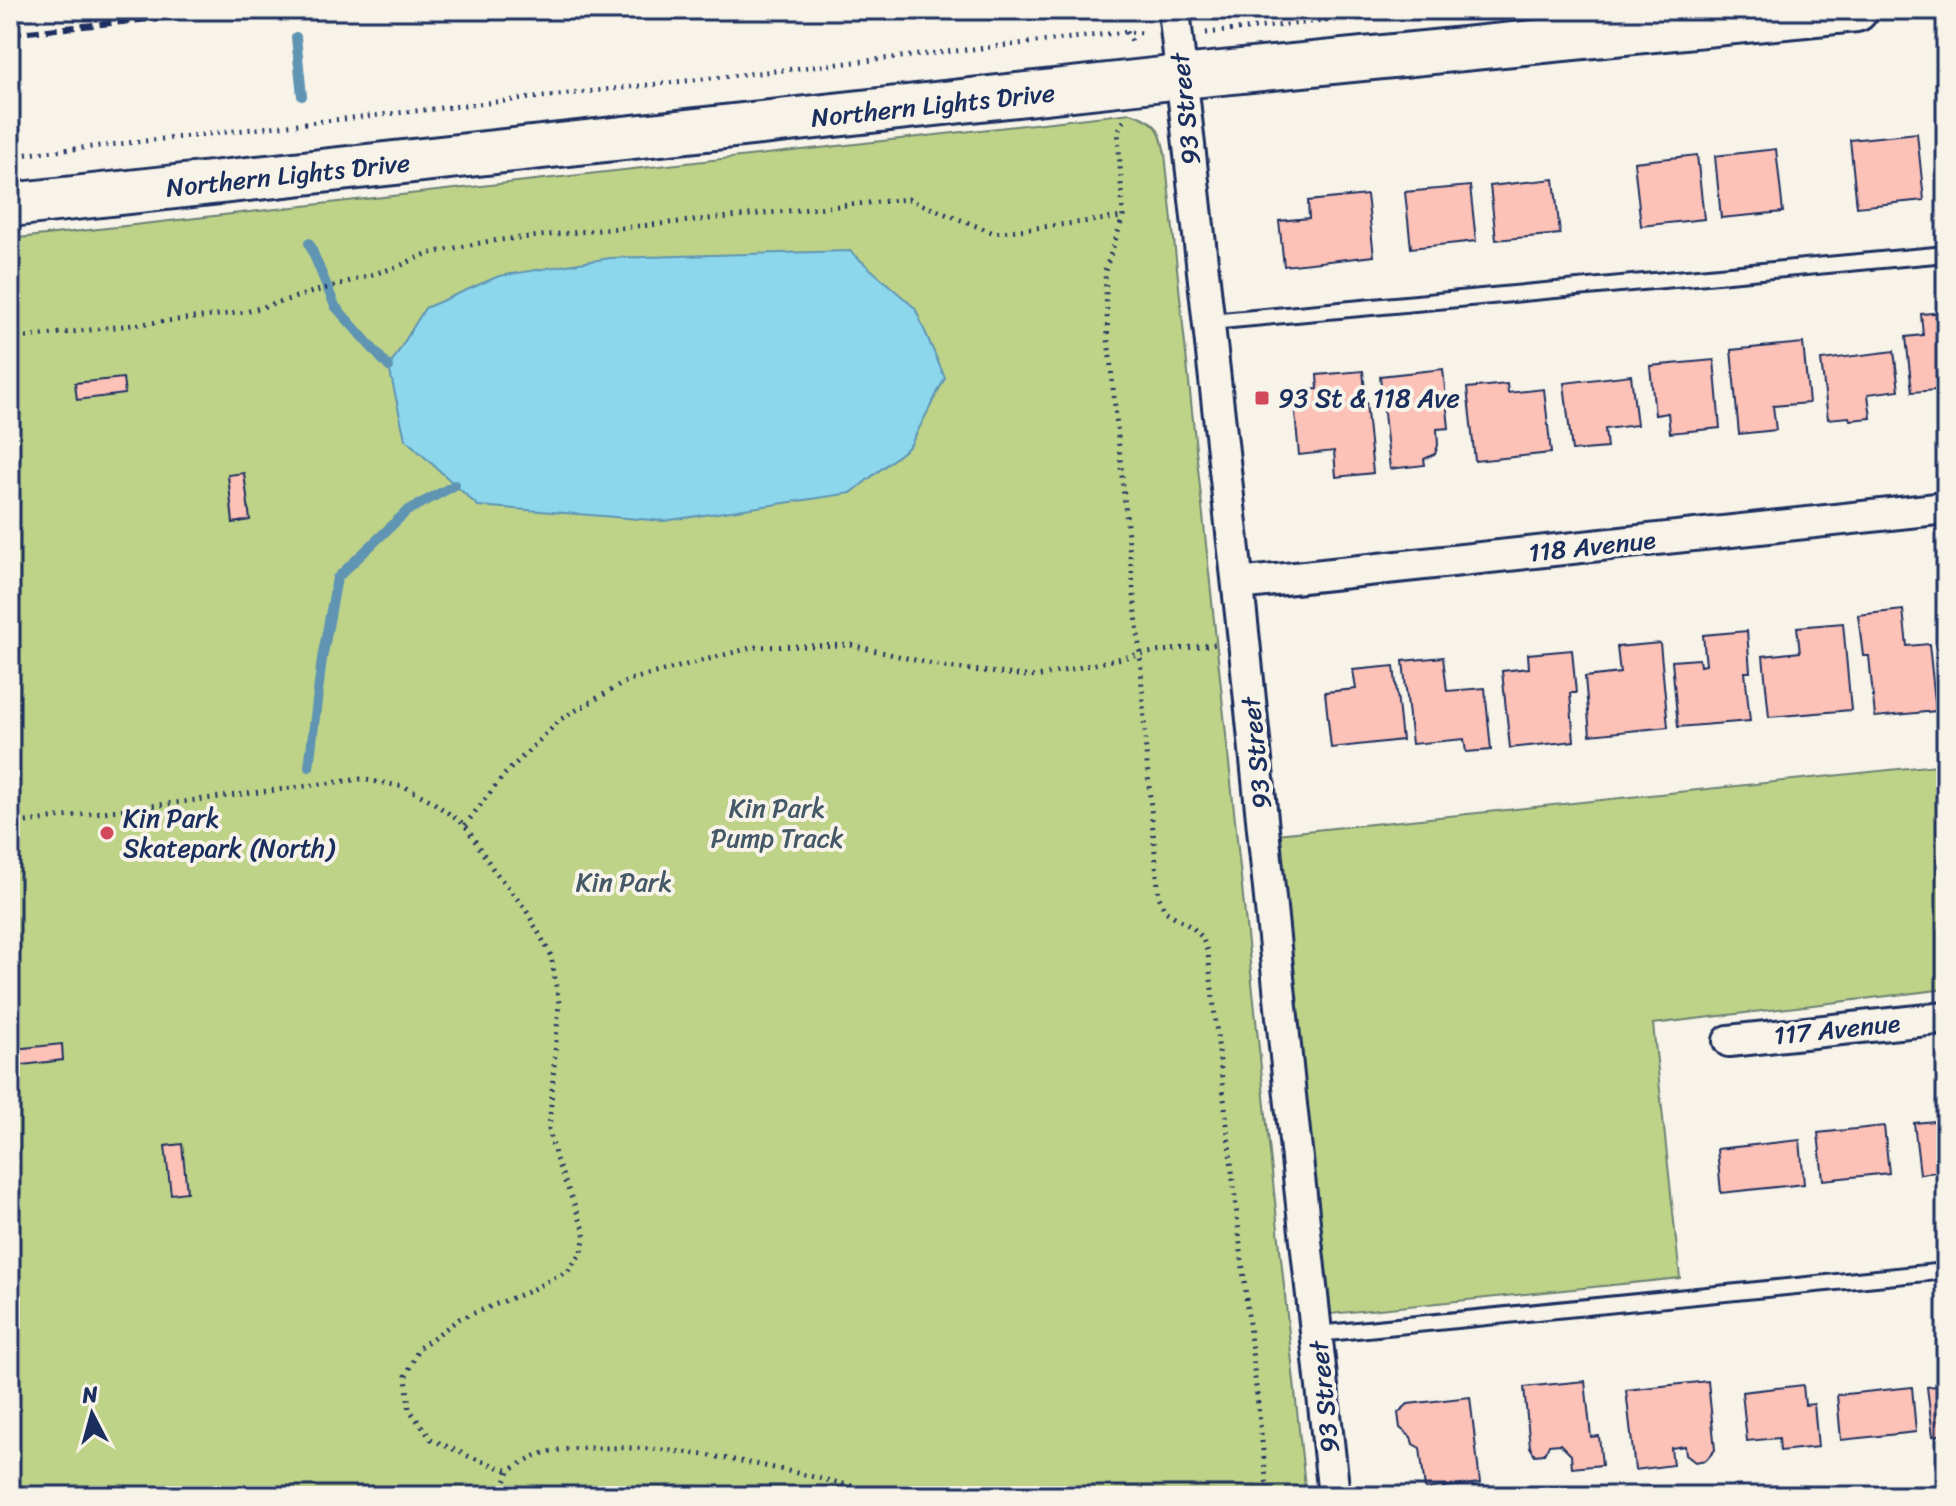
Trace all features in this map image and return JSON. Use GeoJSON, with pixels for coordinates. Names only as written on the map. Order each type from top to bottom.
{"type":"FeatureCollection","features":[{"type":"Feature","properties":{"kind":"main road","name":"Northern Lights Drive"},"geometry":{"type":"LineString","coordinates":[[10,205],[1181,77],[1856,10]]}},
{"type":"Feature","properties":{"kind":"street","name":"93 Street"},"geometry":{"type":"LineString","coordinates":[[1176,23],[1334,1496]]}},
{"type":"Feature","properties":{"kind":"street","name":"118 Avenue"},"geometry":{"type":"LineString","coordinates":[[1238,584],[1946,508]]}},
{"type":"Feature","properties":{"kind":"street","name":"117 Avenue"},"geometry":{"type":"LineString","coordinates":[[1729,1041],[1946,1018]]}},
{"type":"Feature","properties":{"kind":"lane"},"geometry":{"type":"LineString","coordinates":[[1210,322],[1946,254]]}},
{"type":"Feature","properties":{"kind":"lane"},"geometry":{"type":"LineString","coordinates":[[1317,1334],[1946,1271]]}},
{"type":"Feature","properties":{"kind":"path"},"geometry":{"type":"LineString","coordinates":[[10,156],[1126,32],[1176,23],[1432,10]]}},
{"type":"Feature","properties":{"kind":"path"},"geometry":{"type":"LineString","coordinates":[[10,339],[246,312],[397,267],[426,254],[490,241],[908,199],[994,233],[1123,217],[1105,271],[1108,338],[1140,654],[1159,897],[1165,911],[1202,937],[1208,953],[1268,1496]]}},
{"type":"Feature","properties":{"kind":"path"},"geometry":{"type":"LineString","coordinates":[[465,825],[504,775],[561,719],[629,680],[754,647],[851,645],[945,667],[1036,677],[1140,654],[1244,641]]}},
{"type":"Feature","properties":{"kind":"path"},"geometry":{"type":"LineString","coordinates":[[10,824],[361,779],[405,787],[465,825],[493,869],[526,910],[551,955],[559,1003],[549,1129],[556,1159],[585,1232],[582,1252],[568,1271],[527,1292],[459,1319],[419,1348],[406,1376],[409,1409],[431,1439],[509,1471]]}},
{"type":"Feature","properties":{"kind":"path"},"geometry":{"type":"LineString","coordinates":[[500,1496],[509,1471],[540,1454],[578,1448],[625,1447],[733,1460],[896,1496]]}},
{"type":"Feature","properties":{"kind":"green space","name":"Kin Park"},"geometry":{"type":"Polygon","coordinates":[[[1131,113],[1152,123],[1161,138],[1165,154],[1306,1496],[10,1496],[10,239],[1131,113]]]}},
{"type":"Feature","properties":{"kind":"green space"},"geometry":{"type":"Polygon","coordinates":[[[1946,764],[1946,989],[1653,1024],[1680,1278],[1331,1314],[1277,834],[1946,764]]]}},
{"type":"Feature","properties":{"kind":"water"},"geometry":{"type":"Polygon","coordinates":[[[850,251],[915,308],[945,378],[910,446],[851,493],[664,521],[478,506],[405,439],[389,367],[425,308],[499,276],[610,258],[850,251]]]}},
{"type":"Feature","properties":{"kind":"building"},"geometry":{"type":"Polygon","coordinates":[[[1917,133],[1924,200],[1857,207],[1850,140],[1917,133]]]}},
{"type":"Feature","properties":{"kind":"building"},"geometry":{"type":"Polygon","coordinates":[[[1776,149],[1783,212],[1721,218],[1715,156],[1776,149]]]}},
{"type":"Feature","properties":{"kind":"building"},"geometry":{"type":"Polygon","coordinates":[[[1697,155],[1704,219],[1641,226],[1634,162],[1697,155]]]}},
{"type":"Feature","properties":{"kind":"building"},"geometry":{"type":"Polygon","coordinates":[[[1554,179],[1560,234],[1496,240],[1490,186],[1554,179]]]}},
{"type":"Feature","properties":{"kind":"building"},"geometry":{"type":"Polygon","coordinates":[[[1470,186],[1476,241],[1411,248],[1405,192],[1470,186]]]}},
{"type":"Feature","properties":{"kind":"building"},"geometry":{"type":"Polygon","coordinates":[[[1367,195],[1374,256],[1284,266],[1279,221],[1309,218],[1308,201],[1367,195]]]}},
{"type":"Feature","properties":{"kind":"building"},"geometry":{"type":"Polygon","coordinates":[[[1946,312],[1946,414],[1939,415],[1936,390],[1912,392],[1906,337],[1923,335],[1921,314],[1946,312]]]}},
{"type":"Feature","properties":{"kind":"building"},"geometry":{"type":"Polygon","coordinates":[[[1803,343],[1809,403],[1773,406],[1776,430],[1739,434],[1731,350],[1803,343]]]}},
{"type":"Feature","properties":{"kind":"building"},"geometry":{"type":"Polygon","coordinates":[[[1894,351],[1899,390],[1868,394],[1871,418],[1828,419],[1821,360],[1894,351]]]}},
{"type":"Feature","properties":{"kind":"building"},"geometry":{"type":"Polygon","coordinates":[[[1714,360],[1720,428],[1670,433],[1668,413],[1655,415],[1650,366],[1714,360]]]}},
{"type":"Feature","properties":{"kind":"building"},"geometry":{"type":"Polygon","coordinates":[[[1443,369],[1449,428],[1437,429],[1435,454],[1424,459],[1425,465],[1390,469],[1380,376],[1443,369]]]}},
{"type":"Feature","properties":{"kind":"building"},"geometry":{"type":"Polygon","coordinates":[[[1363,371],[1373,473],[1336,477],[1334,451],[1299,455],[1293,392],[1318,389],[1317,375],[1363,371]]]}},
{"type":"Feature","properties":{"kind":"building"},"geometry":{"type":"Polygon","coordinates":[[[1631,375],[1637,425],[1605,429],[1607,448],[1572,451],[1564,383],[1631,375]]]}},
{"type":"Feature","properties":{"kind":"building"},"geometry":{"type":"Polygon","coordinates":[[[123,378],[125,394],[77,400],[75,383],[123,378]]]}},
{"type":"Feature","properties":{"kind":"building"},"geometry":{"type":"Polygon","coordinates":[[[1507,384],[1508,393],[1544,389],[1551,453],[1475,461],[1467,388],[1507,384]]]}},
{"type":"Feature","properties":{"kind":"building"},"geometry":{"type":"Polygon","coordinates":[[[244,473],[250,520],[233,523],[228,475],[244,473]]]}},
{"type":"Feature","properties":{"kind":"building"},"geometry":{"type":"Polygon","coordinates":[[[1903,610],[1907,646],[1929,644],[1936,711],[1875,717],[1869,656],[1863,656],[1858,615],[1903,610]]]}},
{"type":"Feature","properties":{"kind":"building"},"geometry":{"type":"Polygon","coordinates":[[[1843,623],[1851,710],[1769,717],[1763,656],[1800,652],[1797,627],[1843,623]]]}},
{"type":"Feature","properties":{"kind":"building"},"geometry":{"type":"Polygon","coordinates":[[[1747,631],[1750,672],[1745,672],[1750,721],[1678,727],[1672,661],[1699,659],[1700,666],[1706,665],[1703,635],[1747,631]]]}},
{"type":"Feature","properties":{"kind":"building"},"geometry":{"type":"Polygon","coordinates":[[[1660,643],[1668,727],[1590,735],[1585,677],[1620,673],[1617,647],[1660,643]]]}},
{"type":"Feature","properties":{"kind":"building"},"geometry":{"type":"Polygon","coordinates":[[[1572,650],[1576,693],[1570,693],[1574,741],[1510,748],[1502,671],[1529,668],[1528,654],[1572,650]]]}},
{"type":"Feature","properties":{"kind":"building"},"geometry":{"type":"Polygon","coordinates":[[[1443,657],[1447,691],[1485,688],[1491,750],[1466,752],[1464,739],[1412,744],[1403,661],[1443,657]]]}},
{"type":"Feature","properties":{"kind":"building"},"geometry":{"type":"Polygon","coordinates":[[[1394,666],[1402,740],[1331,748],[1325,692],[1356,689],[1353,670],[1394,666]]]}},
{"type":"Feature","properties":{"kind":"building"},"geometry":{"type":"Polygon","coordinates":[[[62,1044],[63,1060],[15,1066],[14,1049],[62,1044]]]}},
{"type":"Feature","properties":{"kind":"building"},"geometry":{"type":"Polygon","coordinates":[[[1946,1120],[1946,1171],[1920,1174],[1914,1123],[1946,1120]]]}},
{"type":"Feature","properties":{"kind":"building"},"geometry":{"type":"Polygon","coordinates":[[[1884,1126],[1889,1173],[1823,1180],[1818,1133],[1884,1126]]]}},
{"type":"Feature","properties":{"kind":"building"},"geometry":{"type":"Polygon","coordinates":[[[1800,1140],[1804,1184],[1721,1193],[1717,1149],[1800,1140]]]}},
{"type":"Feature","properties":{"kind":"building"},"geometry":{"type":"Polygon","coordinates":[[[182,1144],[187,1192],[171,1194],[165,1146],[182,1144]]]}},
{"type":"Feature","properties":{"kind":"building"},"geometry":{"type":"Polygon","coordinates":[[[1585,1381],[1591,1437],[1599,1436],[1602,1465],[1572,1468],[1571,1455],[1560,1444],[1549,1445],[1544,1454],[1535,1455],[1530,1447],[1524,1387],[1585,1381]]]}},
{"type":"Feature","properties":{"kind":"building"},"geometry":{"type":"Polygon","coordinates":[[[1708,1381],[1715,1450],[1706,1460],[1695,1462],[1686,1455],[1685,1446],[1671,1448],[1673,1465],[1635,1470],[1626,1390],[1708,1381]]]}},
{"type":"Feature","properties":{"kind":"building"},"geometry":{"type":"Polygon","coordinates":[[[1803,1385],[1805,1405],[1814,1404],[1818,1447],[1780,1451],[1779,1438],[1747,1441],[1742,1392],[1803,1385]]]}},
{"type":"Feature","properties":{"kind":"building"},"geometry":{"type":"Polygon","coordinates":[[[1946,1385],[1946,1434],[1933,1436],[1927,1387],[1946,1385]]]}},
{"type":"Feature","properties":{"kind":"building"},"geometry":{"type":"Polygon","coordinates":[[[1912,1387],[1916,1432],[1841,1440],[1837,1395],[1912,1387]]]}},
{"type":"Feature","properties":{"kind":"building"},"geometry":{"type":"Polygon","coordinates":[[[1470,1397],[1480,1483],[1425,1489],[1420,1448],[1400,1428],[1398,1413],[1408,1404],[1470,1397]]]}},
{"type":"Feature","properties":{"kind":"waterway"},"geometry":{"type":"LineString","coordinates":[[296,37],[302,96]]}},
{"type":"Feature","properties":{"kind":"waterway"},"geometry":{"type":"LineString","coordinates":[[309,243],[335,306],[389,367]]}},
{"type":"Feature","properties":{"kind":"waterway"},"geometry":{"type":"LineString","coordinates":[[309,767],[322,659],[337,578],[407,511],[455,485]]}},
{"type":"Feature","properties":{"kind":"railway"},"geometry":{"type":"LineString","coordinates":[[10,34],[233,10]]}},
{"type":"Feature","properties":{"kind":"place","name":"93 St & 118 Ave"},"geometry":{"type":"Point","coordinates":[1262,398]}},
{"type":"Feature","properties":{"kind":"place","name":"Kin Park Skatepark (North)"},"geometry":{"type":"Point","coordinates":[107,833]}},
{"type":"Feature","properties":{"kind":"park label","name":"Kin Park Pump Track"},"geometry":{"type":"Point","coordinates":[777,823]}}]}
